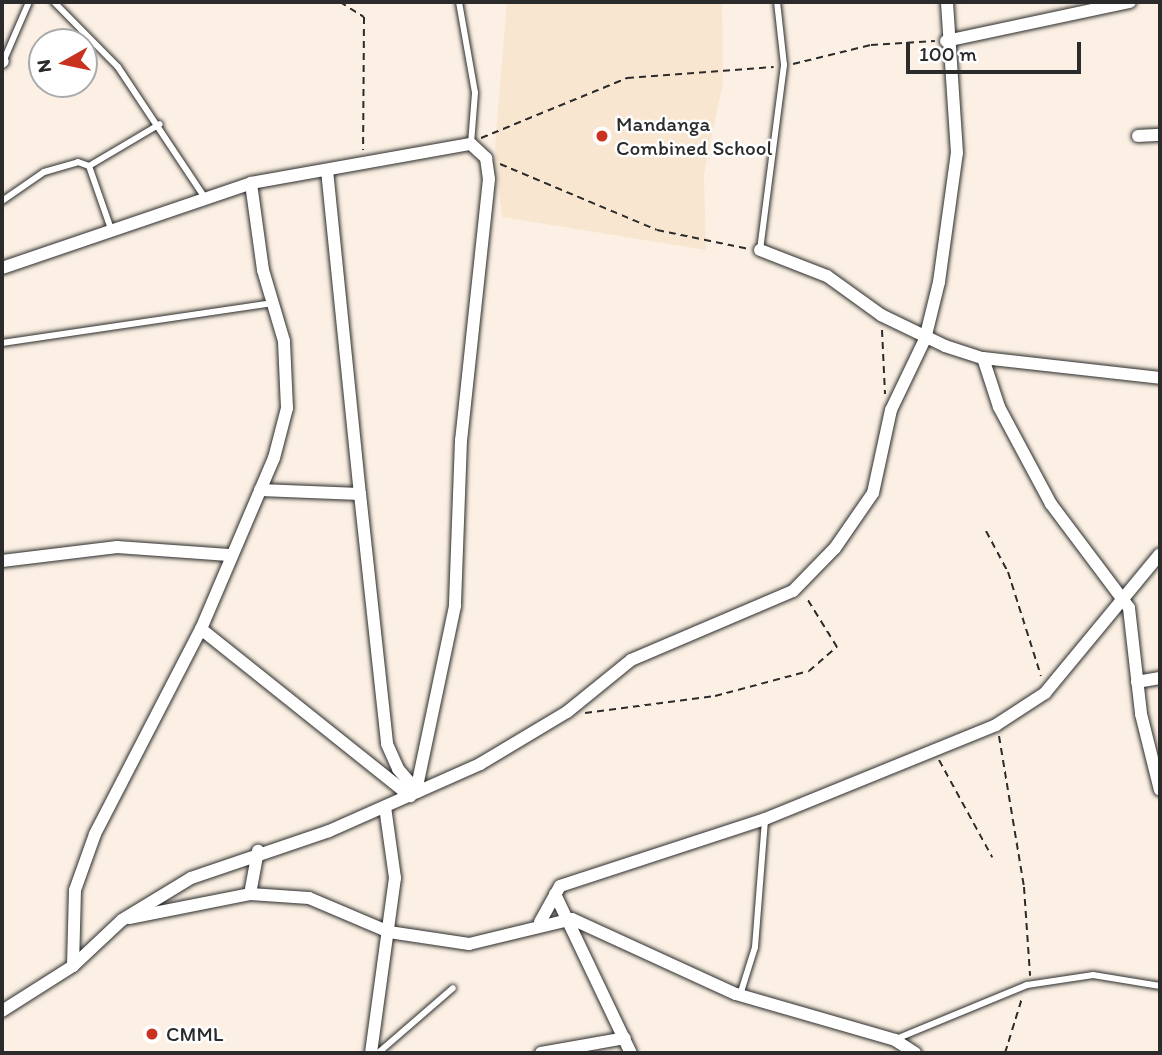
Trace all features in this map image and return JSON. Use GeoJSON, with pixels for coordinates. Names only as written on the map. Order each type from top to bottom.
{"type":"FeatureCollection","features":[{"type":"Feature","properties":{"kind":"street"},"geometry":{"type":"LineString","coordinates":[[2,1011],[73,966],[122,919],[191,878],[258,851],[385,807],[555,719],[661,643],[737,617],[796,588],[859,521],[873,493],[891,410],[925,339],[957,153],[946,41],[947,2]]}},
{"type":"Feature","properties":{"kind":"street"},"geometry":{"type":"LineString","coordinates":[[946,41],[1130,2]]}},
{"type":"Feature","properties":{"kind":"street"},"geometry":{"type":"LineString","coordinates":[[1138,136],[1160,135]]}},
{"type":"Feature","properties":{"kind":"street"},"geometry":{"type":"LineString","coordinates":[[2,268],[251,183],[471,144],[486,158],[489,178],[460,450],[456,606],[415,792]]}},
{"type":"Feature","properties":{"kind":"street"},"geometry":{"type":"LineString","coordinates":[[327,170],[387,744],[398,769],[415,792]]}},
{"type":"Feature","properties":{"kind":"street"},"geometry":{"type":"LineString","coordinates":[[73,966],[75,890],[95,834],[201,629],[229,555],[260,490],[286,408],[284,341],[273,303],[251,183]]}},
{"type":"Feature","properties":{"kind":"street"},"geometry":{"type":"LineString","coordinates":[[760,250],[827,275],[881,315],[925,339],[983,358],[1160,378]]}},
{"type":"Feature","properties":{"kind":"street"},"geometry":{"type":"LineString","coordinates":[[983,358],[999,407],[1051,504],[1124,599],[1137,682],[1156,757],[1160,790]]}},
{"type":"Feature","properties":{"kind":"street"},"geometry":{"type":"LineString","coordinates":[[260,490],[360,494]]}},
{"type":"Feature","properties":{"kind":"street"},"geometry":{"type":"LineString","coordinates":[[2,561],[117,547],[229,555]]}},
{"type":"Feature","properties":{"kind":"street"},"geometry":{"type":"LineString","coordinates":[[540,922],[560,886],[616,864],[765,819],[996,725],[1048,689],[1160,554]]}},
{"type":"Feature","properties":{"kind":"street"},"geometry":{"type":"LineString","coordinates":[[201,629],[415,792]]}},
{"type":"Feature","properties":{"kind":"street"},"geometry":{"type":"LineString","coordinates":[[1137,682],[1160,678]]}},
{"type":"Feature","properties":{"kind":"street"},"geometry":{"type":"LineString","coordinates":[[371,1053],[395,878],[385,807]]}},
{"type":"Feature","properties":{"kind":"street"},"geometry":{"type":"LineString","coordinates":[[250,894],[258,851]]}},
{"type":"Feature","properties":{"kind":"street"},"geometry":{"type":"LineString","coordinates":[[122,919],[250,894],[309,898],[389,932],[469,944],[540,922],[572,919],[740,995],[895,1040],[915,1053]]}},
{"type":"Feature","properties":{"kind":"street"},"geometry":{"type":"LineString","coordinates":[[555,894],[572,919],[631,1053]]}},
{"type":"Feature","properties":{"kind":"street"},"geometry":{"type":"LineString","coordinates":[[541,1053],[625,1038]]}},
{"type":"Feature","properties":{"kind":"street"},"geometry":{"type":"LineString","coordinates":[[889,1053],[895,1040]]}},
{"type":"Feature","properties":{"kind":"lane"},"geometry":{"type":"LineString","coordinates":[[2,63],[29,2]]}},
{"type":"Feature","properties":{"kind":"lane"},"geometry":{"type":"LineString","coordinates":[[54,2],[118,67],[160,124],[205,198]]}},
{"type":"Feature","properties":{"kind":"lane"},"geometry":{"type":"LineString","coordinates":[[460,2],[475,93],[471,144]]}},
{"type":"Feature","properties":{"kind":"lane"},"geometry":{"type":"LineString","coordinates":[[760,250],[784,65],[777,2]]}},
{"type":"Feature","properties":{"kind":"lane"},"geometry":{"type":"LineString","coordinates":[[2,201],[61,165],[89,166],[160,124]]}},
{"type":"Feature","properties":{"kind":"lane"},"geometry":{"type":"LineString","coordinates":[[89,166],[112,232]]}},
{"type":"Feature","properties":{"kind":"lane"},"geometry":{"type":"LineString","coordinates":[[2,343],[273,303]]}},
{"type":"Feature","properties":{"kind":"lane"},"geometry":{"type":"LineString","coordinates":[[740,995],[757,934],[765,819]]}},
{"type":"Feature","properties":{"kind":"lane"},"geometry":{"type":"LineString","coordinates":[[895,1040],[1027,985],[1093,975],[1160,986]]}},
{"type":"Feature","properties":{"kind":"lane"},"geometry":{"type":"LineString","coordinates":[[378,1053],[453,988]]}},
{"type":"Feature","properties":{"kind":"path"},"geometry":{"type":"LineString","coordinates":[[340,2],[363,16],[364,164]]}},
{"type":"Feature","properties":{"kind":"path"},"geometry":{"type":"LineString","coordinates":[[471,144],[627,78],[784,65],[906,40],[946,41]]}},
{"type":"Feature","properties":{"kind":"path"},"geometry":{"type":"LineString","coordinates":[[486,158],[657,230],[760,250]]}},
{"type":"Feature","properties":{"kind":"path"},"geometry":{"type":"LineString","coordinates":[[881,315],[883,388],[891,410]]}},
{"type":"Feature","properties":{"kind":"path"},"geometry":{"type":"LineString","coordinates":[[986,531],[1008,572],[1028,649],[1048,689]]}},
{"type":"Feature","properties":{"kind":"path"},"geometry":{"type":"LineString","coordinates":[[581,715],[715,696],[809,671],[837,647],[796,588]]}},
{"type":"Feature","properties":{"kind":"path"},"geometry":{"type":"LineString","coordinates":[[996,725],[1032,955],[1027,985],[1005,1053]]}},
{"type":"Feature","properties":{"kind":"path"},"geometry":{"type":"LineString","coordinates":[[935,749],[992,857]]}},
{"type":"Feature","properties":{"kind":"shaded area","name":"Mandanga Combined School"},"geometry":{"type":"Polygon","coordinates":[[[507,2],[722,2],[723,82],[704,174],[706,250],[502,217],[495,146],[507,2]]]}},
{"type":"Feature","properties":{"kind":"place","name":"Mandanga Combined School"},"geometry":{"type":"Point","coordinates":[602,136]}},
{"type":"Feature","properties":{"kind":"place","name":"CMML"},"geometry":{"type":"Point","coordinates":[152,1034]}}]}
